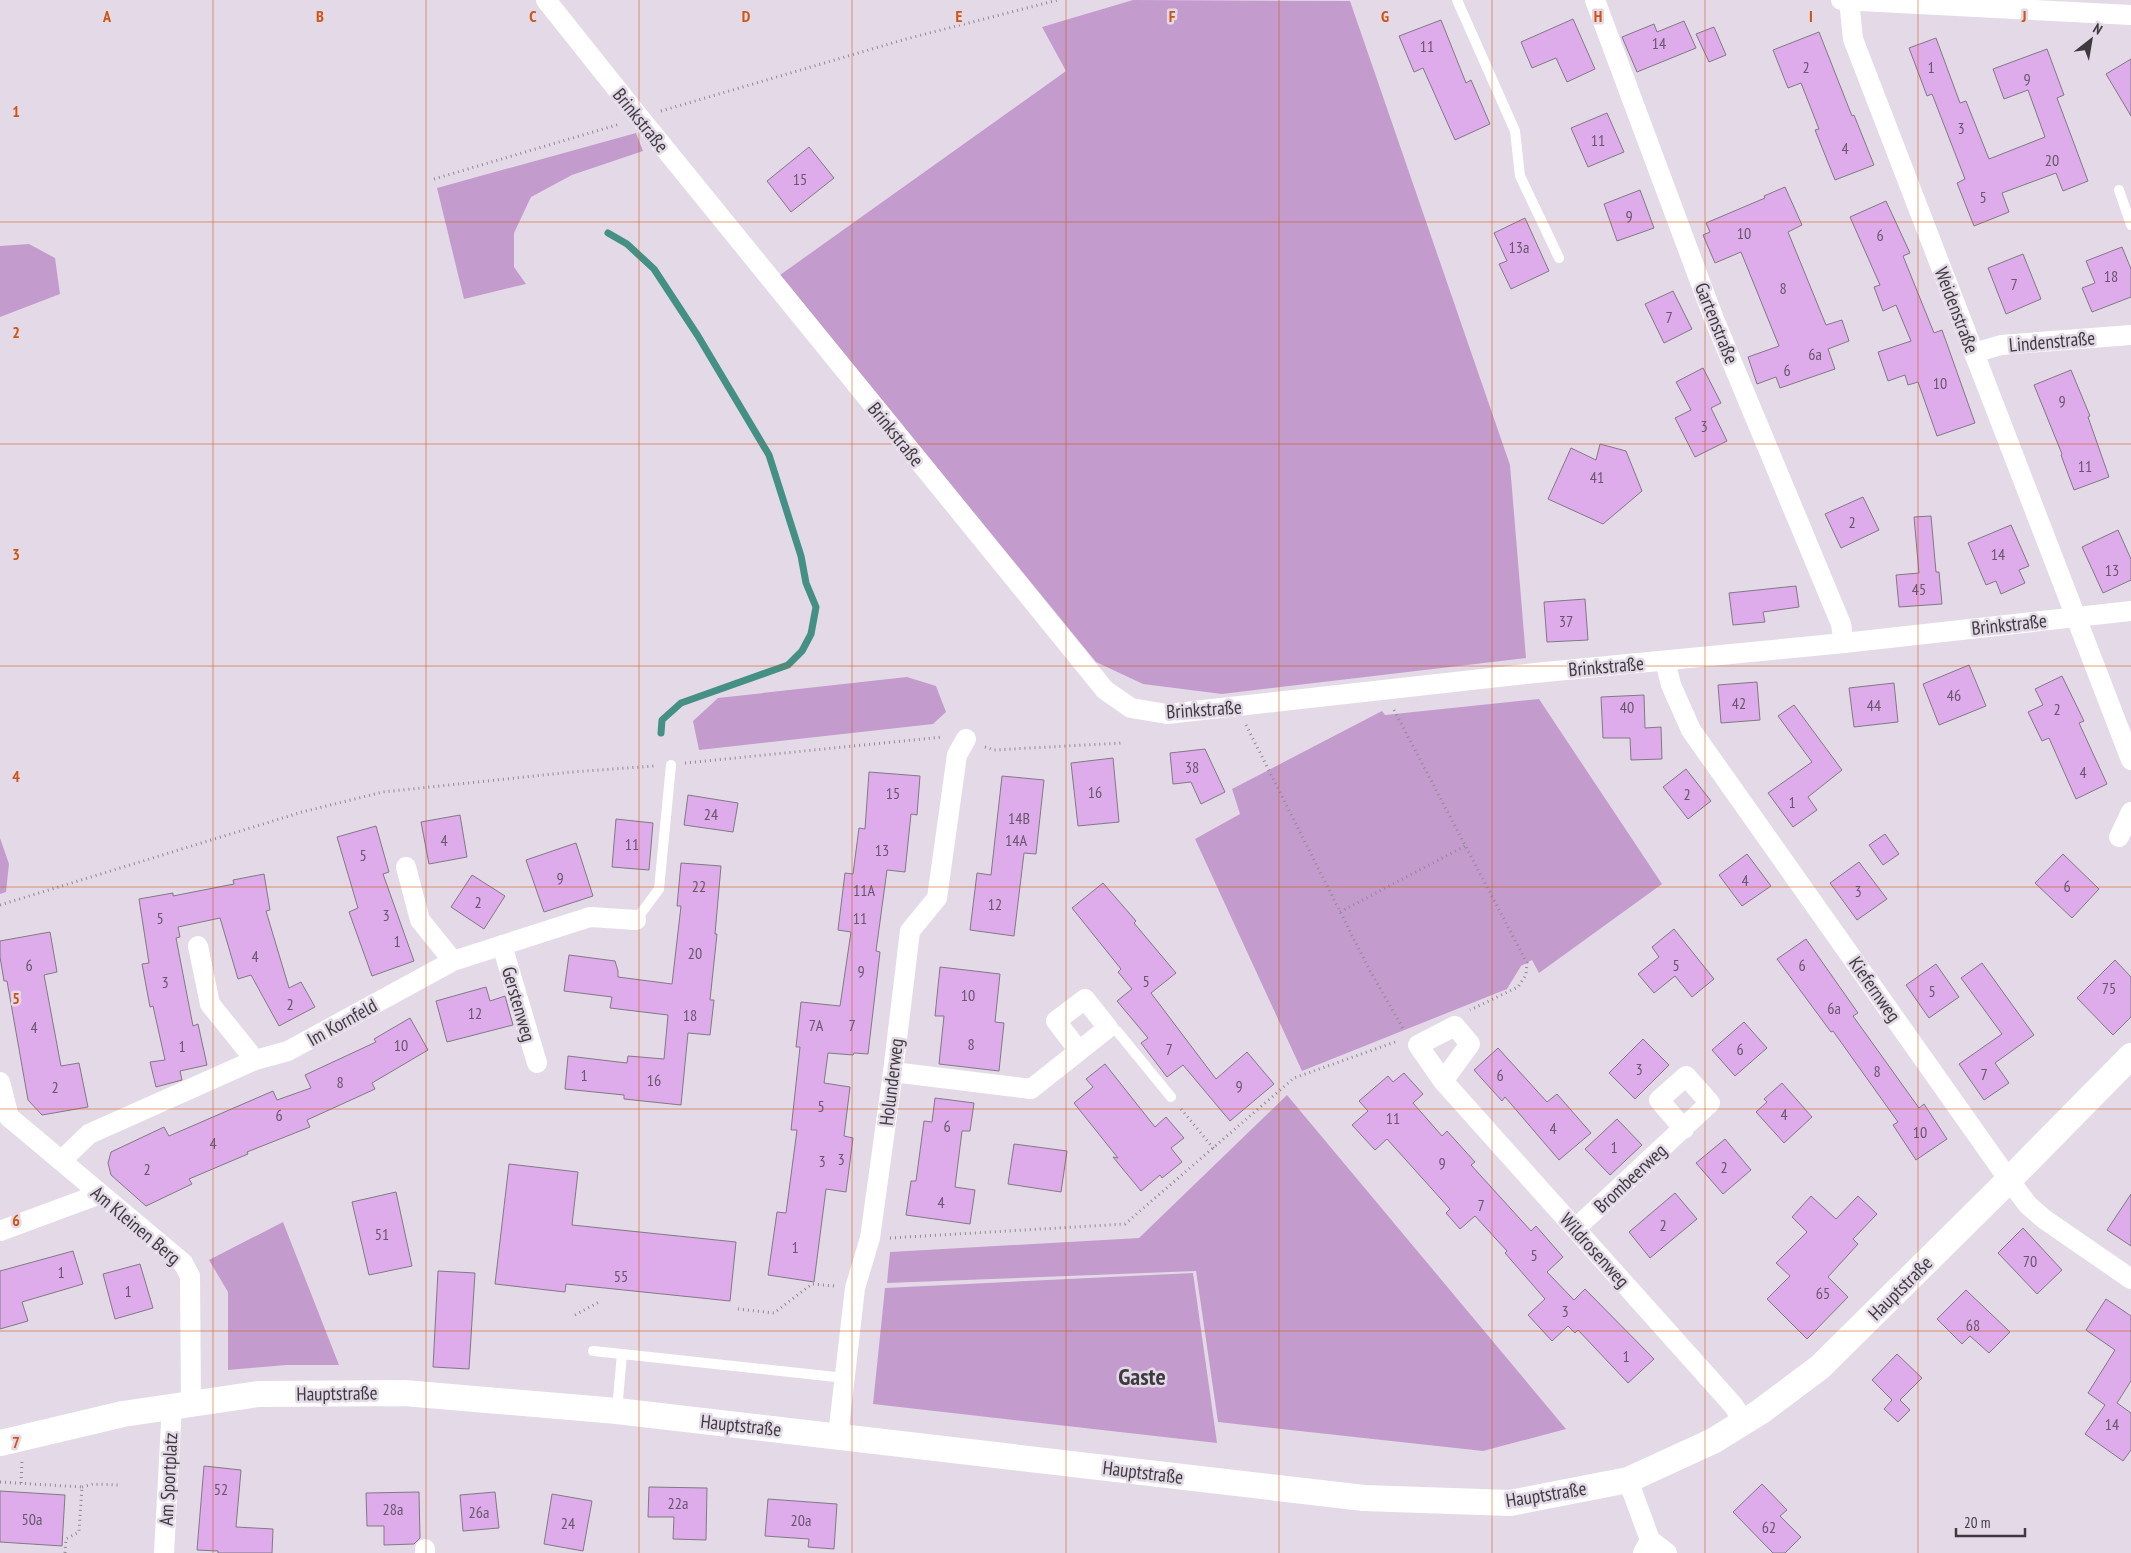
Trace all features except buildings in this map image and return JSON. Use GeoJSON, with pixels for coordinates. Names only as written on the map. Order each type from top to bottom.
{"type":"FeatureCollection","features":[{"type":"Feature","properties":{"kind":"street","name":"Brinkstraße"},"geometry":{"type":"LineString","coordinates":[[546,0],[1105,690],[1131,708],[1167,714],[2131,612]]}},
{"type":"Feature","properties":{"kind":"street","name":"Gartenstraße"},"geometry":{"type":"LineString","coordinates":[[1595,0],[1714,319],[1841,624],[1844,643]]}},
{"type":"Feature","properties":{"kind":"street"},"geometry":{"type":"LineString","coordinates":[[1842,0],[2083,6],[2131,16]]}},
{"type":"Feature","properties":{"kind":"street","name":"Weidenstraße"},"geometry":{"type":"LineString","coordinates":[[1849,0],[1853,39],[2131,760]]}},
{"type":"Feature","properties":{"kind":"street","name":"Lindenstraße"},"geometry":{"type":"LineString","coordinates":[[1974,353],[2001,345],[2131,335]]}},
{"type":"Feature","properties":{"kind":"street","name":"Kiefernweg"},"geometry":{"type":"LineString","coordinates":[[1665,661],[1671,686],[1691,730],[2009,1180],[2028,1205],[2044,1219],[2131,1279]]}},
{"type":"Feature","properties":{"kind":"street","name":"Holunderweg"},"geometry":{"type":"LineString","coordinates":[[838,1436],[855,1288],[870,1238],[910,931],[937,898],[957,755],[966,739]]}},
{"type":"Feature","properties":{"kind":"street"},"geometry":{"type":"LineString","coordinates":[[2119,837],[2131,812]]}},
{"type":"Feature","properties":{"kind":"street"},"geometry":{"type":"LineString","coordinates":[[406,867],[420,920],[452,961]]}},
{"type":"Feature","properties":{"kind":"street","name":"Im Kornfeld"},"geometry":{"type":"LineString","coordinates":[[61,1161],[89,1134],[255,1060],[288,1051],[452,961],[590,917],[636,920]]}},
{"type":"Feature","properties":{"kind":"street","name":"Gerstenweg"},"geometry":{"type":"LineString","coordinates":[[502,945],[537,1063]]}},
{"type":"Feature","properties":{"kind":"street"},"geometry":{"type":"LineString","coordinates":[[198,946],[210,1004],[255,1060]]}},
{"type":"Feature","properties":{"kind":"street"},"geometry":{"type":"LineString","coordinates":[[893,1072],[1031,1089],[1079,1051],[1108,1028],[1085,999],[1056,1021],[1079,1051]]}},
{"type":"Feature","properties":{"kind":"street"},"geometry":{"type":"LineString","coordinates":[[1413,1041],[1455,1026],[1470,1044],[1443,1081]]}},
{"type":"Feature","properties":{"kind":"street","name":"Wildrosenweg"},"geometry":{"type":"LineString","coordinates":[[1413,1041],[1443,1081],[1733,1405],[1744,1422]]}},
{"type":"Feature","properties":{"kind":"street","name":"Hauptstraße"},"geometry":{"type":"LineString","coordinates":[[0,1443],[123,1414],[258,1394],[404,1393],[617,1411],[1364,1498],[1510,1503],[1628,1480],[1713,1441],[1744,1422],[1820,1367],[2130,1057]]}},
{"type":"Feature","properties":{"kind":"street","name":"Am Kleinen Berg"},"geometry":{"type":"LineString","coordinates":[[0,1082],[9,1118],[183,1263],[190,1276],[181,1404]]}},
{"type":"Feature","properties":{"kind":"street","name":"Brombeerweg"},"geometry":{"type":"LineString","coordinates":[[1576,1228],[1684,1128]]}},
{"type":"Feature","properties":{"kind":"street"},"geometry":{"type":"LineString","coordinates":[[0,1231],[100,1194]]}},
{"type":"Feature","properties":{"kind":"street","name":"Am Sportplatz"},"geometry":{"type":"LineString","coordinates":[[164,1553],[181,1404]]}},
{"type":"Feature","properties":{"kind":"street"},"geometry":{"type":"LineString","coordinates":[[1628,1480],[1646,1546],[1667,1553]]}},
{"type":"Feature","properties":{"kind":"lane"},"geometry":{"type":"LineString","coordinates":[[1458,0],[1515,131],[1520,176],[1559,258]]}},
{"type":"Feature","properties":{"kind":"lane"},"geometry":{"type":"LineString","coordinates":[[2118,190],[2131,224]]}},
{"type":"Feature","properties":{"kind":"lane"},"geometry":{"type":"LineString","coordinates":[[636,920],[659,889],[671,764]]}},
{"type":"Feature","properties":{"kind":"lane"},"geometry":{"type":"LineString","coordinates":[[1108,1028],[1118,1031],[1172,1097]]}},
{"type":"Feature","properties":{"kind":"lane"},"geometry":{"type":"LineString","coordinates":[[593,1351],[845,1378]]}},
{"type":"Feature","properties":{"kind":"lane"},"geometry":{"type":"LineString","coordinates":[[617,1411],[622,1354]]}},
{"type":"Feature","properties":{"kind":"path"},"geometry":{"type":"LineString","coordinates":[[434,179],[706,97],[906,40],[1058,0]]}},
{"type":"Feature","properties":{"kind":"path"},"geometry":{"type":"LineString","coordinates":[[1390,690],[1394,714],[1527,963],[1526,975],[1518,987],[1459,1015],[1455,1026]]}},
{"type":"Feature","properties":{"kind":"path"},"geometry":{"type":"LineString","coordinates":[[870,1238],[1125,1224],[1294,1078],[1413,1041],[1340,912],[1237,707]]}},
{"type":"Feature","properties":{"kind":"path"},"geometry":{"type":"LineString","coordinates":[[0,905],[302,812],[383,792],[938,737],[966,739],[994,750],[1122,743]]}},
{"type":"Feature","properties":{"kind":"path"},"geometry":{"type":"LineString","coordinates":[[1340,912],[1465,846]]}},
{"type":"Feature","properties":{"kind":"path"},"geometry":{"type":"LineString","coordinates":[[1172,1097],[1214,1149]]}},
{"type":"Feature","properties":{"kind":"path"},"geometry":{"type":"LineString","coordinates":[[738,1309],[774,1313],[812,1284],[855,1288]]}},
{"type":"Feature","properties":{"kind":"path"},"geometry":{"type":"LineString","coordinates":[[575,1315],[599,1302]]}},
{"type":"Feature","properties":{"kind":"path"},"geometry":{"type":"LineString","coordinates":[[21,1483],[22,1460]]}},
{"type":"Feature","properties":{"kind":"path"},"geometry":{"type":"LineString","coordinates":[[0,1482],[82,1487],[93,1484],[119,1485]]}},
{"type":"Feature","properties":{"kind":"path"},"geometry":{"type":"LineString","coordinates":[[65,1553],[66,1539],[80,1532],[82,1487]]}},
{"type":"Feature","properties":{"kind":"shaded area"},"geometry":{"type":"Polygon","coordinates":[[[1133,0],[1350,1],[1510,465],[1526,658],[1222,694],[1143,684],[1096,662],[780,275],[1066,71],[1042,27],[1133,0]]]}},
{"type":"Feature","properties":{"kind":"shaded area"},"geometry":{"type":"Polygon","coordinates":[[[636,133],[643,151],[572,175],[531,197],[514,233],[514,267],[526,284],[464,299],[437,188],[636,133]]]}},
{"type":"Feature","properties":{"kind":"shaded area"},"geometry":{"type":"Polygon","coordinates":[[[29,244],[55,258],[60,294],[0,317],[0,246],[29,244]]]}},
{"type":"Feature","properties":{"kind":"shaded area"},"geometry":{"type":"Polygon","coordinates":[[[907,677],[936,686],[946,712],[933,724],[699,750],[693,721],[718,698],[907,677]]]}},
{"type":"Feature","properties":{"kind":"shaded area"},"geometry":{"type":"Polygon","coordinates":[[[1539,699],[1662,884],[1539,973],[1532,960],[1521,966],[1507,989],[1302,1071],[1195,839],[1240,814],[1232,789],[1382,711],[1385,715],[1539,699]]]}},
{"type":"Feature","properties":{"kind":"shaded area"},"geometry":{"type":"Polygon","coordinates":[[[0,838],[9,864],[6,892],[0,894],[0,838]]]}},
{"type":"Feature","properties":{"kind":"shaded area"},"geometry":{"type":"Polygon","coordinates":[[[1287,1095],[1566,1429],[1483,1451],[1218,1422],[1196,1271],[887,1283],[890,1252],[1139,1238],[1287,1095]]]}},
{"type":"Feature","properties":{"kind":"shaded area"},"geometry":{"type":"Polygon","coordinates":[[[283,1222],[339,1365],[286,1365],[228,1370],[228,1292],[209,1260],[283,1222]]]}},
{"type":"Feature","properties":{"kind":"shaded area"},"geometry":{"type":"Polygon","coordinates":[[[1193,1273],[1217,1443],[873,1404],[885,1288],[1193,1273]]]}},
{"type":"Feature","properties":{"kind":"waterway"},"geometry":{"type":"LineString","coordinates":[[608,233],[627,244],[654,269],[698,336],[769,455],[801,556],[806,583],[816,607],[811,634],[802,651],[788,665],[681,703],[662,720],[661,733]]}},
{"type":"Feature","properties":{"kind":"district","name":"Gaste"},"geometry":{"type":"Point","coordinates":[1142,1376]}}]}
